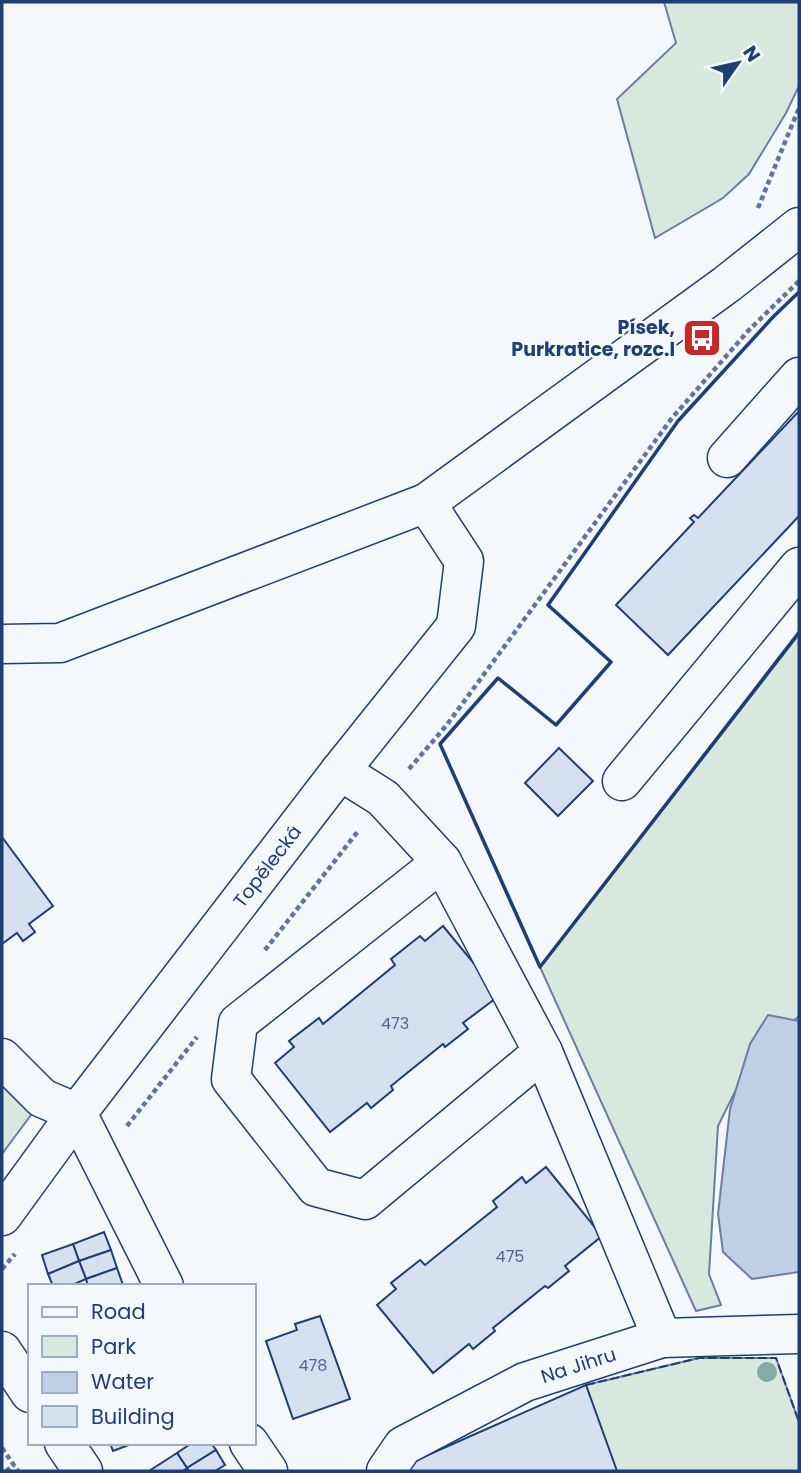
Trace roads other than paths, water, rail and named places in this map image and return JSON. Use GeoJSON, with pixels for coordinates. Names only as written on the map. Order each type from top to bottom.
{"type":"FeatureCollection","features":[{"type":"Feature","properties":{"kind":"street"},"geometry":{"type":"LineString","coordinates":[[2,644],[60,643],[426,503],[727,284],[799,227]]}},
{"type":"Feature","properties":{"kind":"street"},"geometry":{"type":"LineString","coordinates":[[727,458],[799,377]]}},
{"type":"Feature","properties":{"kind":"street","name":"Topělecká"},"geometry":{"type":"LineString","coordinates":[[2,1216],[77,1112],[340,771],[456,626],[464,561],[426,503]]}},
{"type":"Feature","properties":{"kind":"street"},"geometry":{"type":"LineString","coordinates":[[622,781],[799,566]]}},
{"type":"Feature","properties":{"kind":"street"},"geometry":{"type":"LineString","coordinates":[[340,771],[383,799],[442,862],[543,1052],[662,1338]]}},
{"type":"Feature","properties":{"kind":"street"},"geometry":{"type":"LineString","coordinates":[[442,862],[238,1023],[231,1079],[316,1187],[366,1200],[543,1052]]}},
{"type":"Feature","properties":{"kind":"street"},"geometry":{"type":"LineString","coordinates":[[2,1058],[42,1098],[77,1112],[163,1284]]}},
{"type":"Feature","properties":{"kind":"street","name":"Na Jihru"},"geometry":{"type":"LineString","coordinates":[[386,1471],[402,1446],[525,1382],[662,1338],[799,1334]]}},
{"type":"Feature","properties":{"kind":"street"},"geometry":{"type":"LineString","coordinates":[[2,1351],[28,1390]]}},
{"type":"Feature","properties":{"kind":"street"},"geometry":{"type":"LineString","coordinates":[[65,1445],[83,1471]]}},
{"type":"Feature","properties":{"kind":"street"},"geometry":{"type":"LineString","coordinates":[[250,1445],[268,1471]]}},
{"type":"Feature","properties":{"kind":"water"},"geometry":{"type":"Polygon","coordinates":[[[768,1015],[799,1021],[799,1272],[752,1279],[723,1252],[718,1214],[730,1109],[750,1044],[768,1015]]]}},
{"type":"Feature","properties":{"kind":"place","name":"Písek, Purkratice, rozc.I"},"geometry":{"type":"Point","coordinates":[702,338]}}]}
